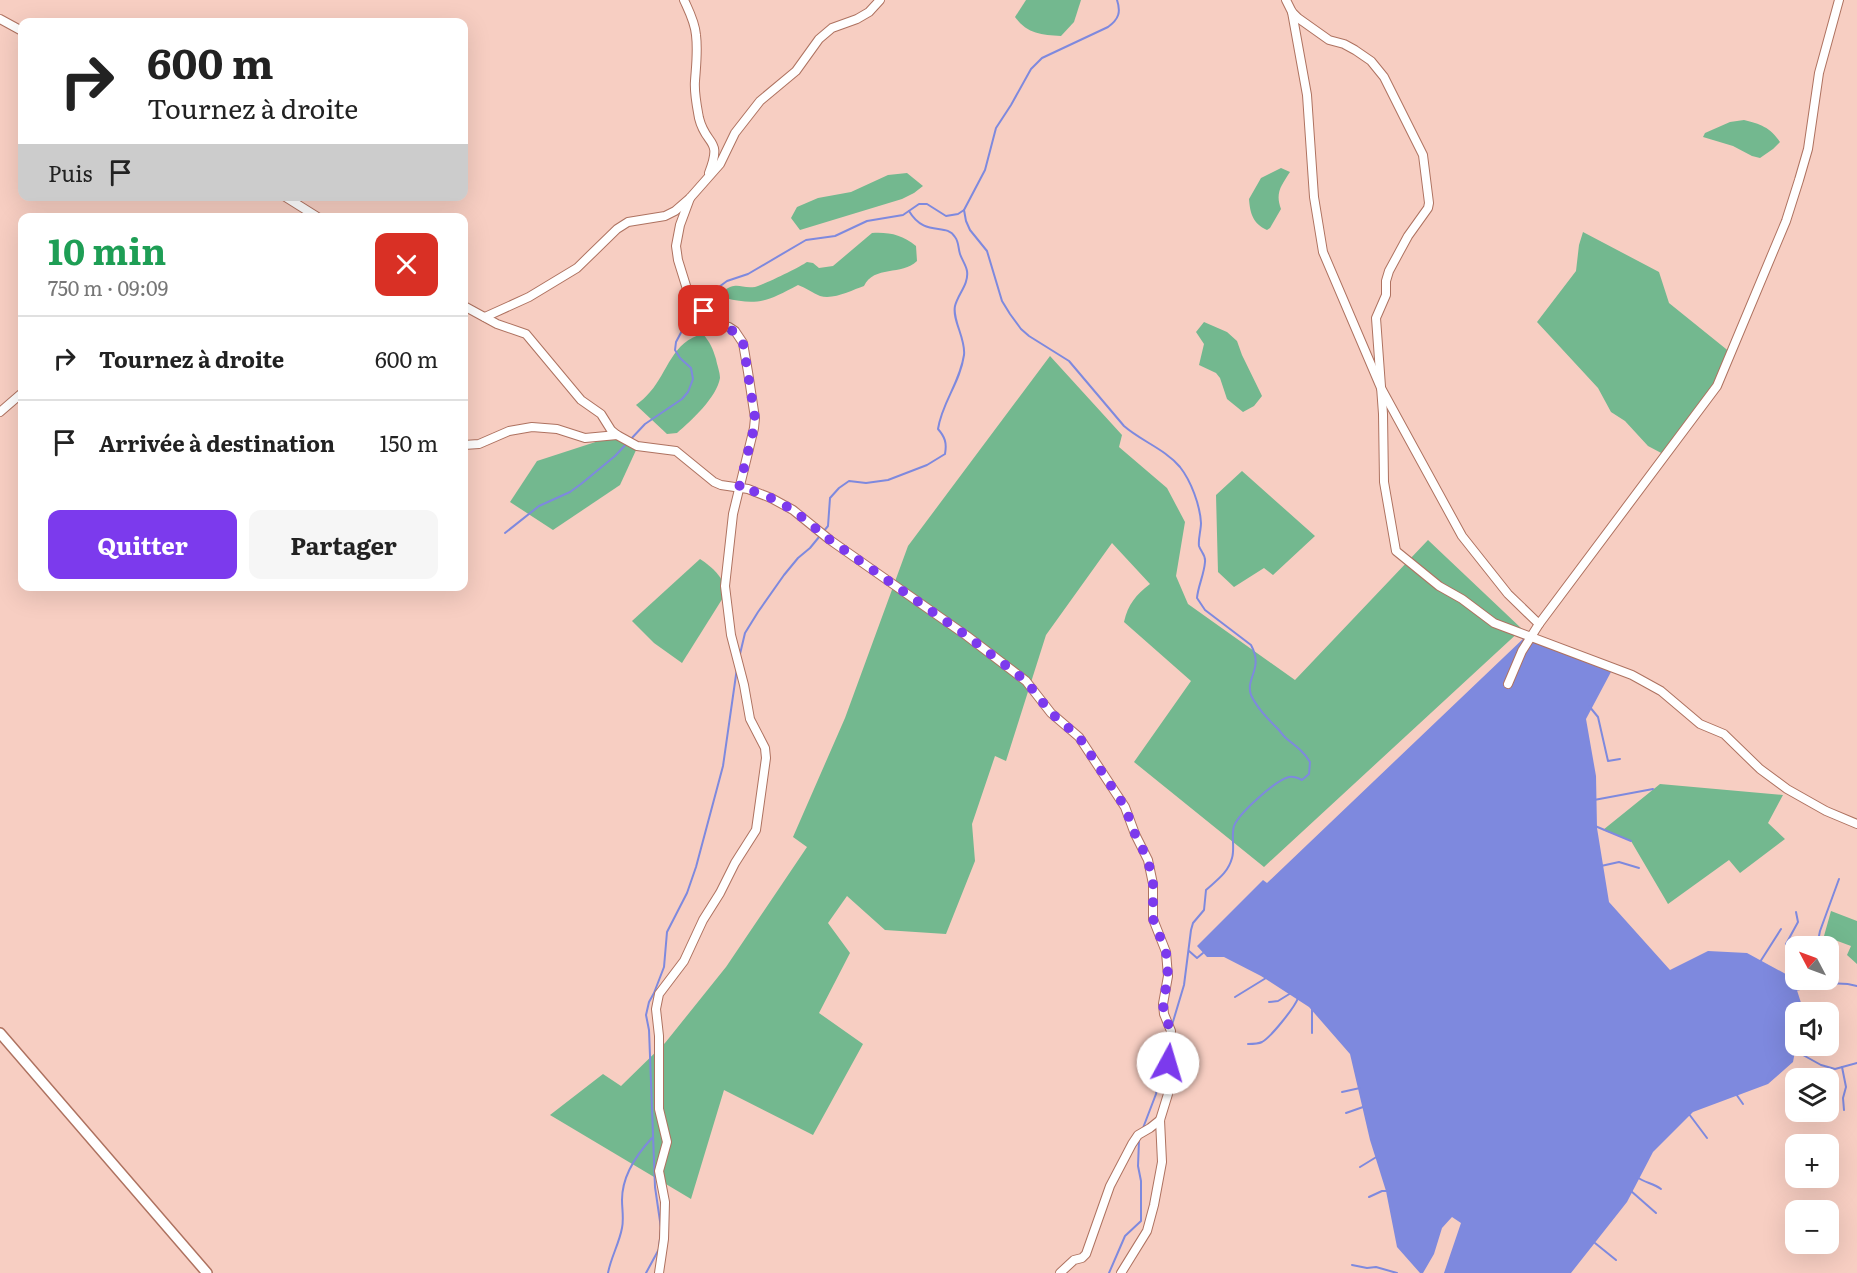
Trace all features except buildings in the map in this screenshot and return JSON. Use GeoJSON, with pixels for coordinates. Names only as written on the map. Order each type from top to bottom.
{"type":"FeatureCollection","features":[{"type":"Feature","properties":{"kind":"street"},"geometry":{"type":"LineString","coordinates":[[684,0],[696,33],[695,83],[700,121],[715,149],[715,158],[707,179]]}},
{"type":"Feature","properties":{"kind":"street"},"geometry":{"type":"LineString","coordinates":[[485,317],[528,297],[577,268],[617,229],[628,222],[665,216],[675,211],[690,198],[720,164],[735,134],[760,101],[796,71],[819,39],[832,28],[869,12],[880,0]]}},
{"type":"Feature","properties":{"kind":"street"},"geometry":{"type":"LineString","coordinates":[[1287,0],[1292,12],[1307,95],[1314,197],[1323,252],[1381,388],[1462,536],[1508,594],[1539,624]]}},
{"type":"Feature","properties":{"kind":"street"},"geometry":{"type":"LineString","coordinates":[[1508,684],[1522,651],[1539,624],[1718,386],[1785,220],[1805,159],[1819,73],[1839,0]]}},
{"type":"Feature","properties":{"kind":"street"},"geometry":{"type":"LineString","coordinates":[[1292,12],[1329,40],[1344,44],[1371,61],[1384,77],[1416,139],[1426,164],[1428,208],[1408,236],[1389,271],[1386,295],[1376,318],[1384,482],[1396,551],[1439,586],[1462,599],[1494,623],[1632,675],[1651,685],[1700,724],[1724,734],[1760,769],[1787,789],[1826,811],[1857,824]]}},
{"type":"Feature","properties":{"kind":"street"},"geometry":{"type":"LineString","coordinates":[[0,19],[18,29]]}},
{"type":"Feature","properties":{"kind":"street"},"geometry":{"type":"LineString","coordinates":[[659,1273],[664,1239],[665,1202],[660,1171],[667,1142],[659,1109],[659,1036],[656,1009],[659,994],[684,961],[703,920],[756,830],[766,758],[765,748],[750,719],[744,684],[731,635],[725,586],[733,514],[755,418],[743,343],[729,327],[711,321],[704,311],[692,309],[689,306],[676,246],[680,225],[690,198]]}},
{"type":"Feature","properties":{"kind":"street"},"geometry":{"type":"LineString","coordinates":[[292,201],[311,213]]}},
{"type":"Feature","properties":{"kind":"street"},"geometry":{"type":"LineString","coordinates":[[468,308],[497,324],[526,334],[581,400],[601,414],[617,435],[638,446],[676,451],[714,482],[748,489],[793,510],[830,540],[967,636],[1026,681],[1051,713],[1079,737],[1125,807],[1148,860],[1153,884],[1153,919],[1166,952],[1168,976],[1163,1004],[1164,1014],[1171,1031],[1166,1080],[1168,1094],[1160,1120],[1162,1162],[1147,1231],[1121,1273]]}},
{"type":"Feature","properties":{"kind":"street"},"geometry":{"type":"LineString","coordinates":[[0,412],[18,396]]}},
{"type":"Feature","properties":{"kind":"street"},"geometry":{"type":"LineString","coordinates":[[468,445],[479,444],[509,431],[532,427],[557,429],[585,438],[617,435]]}},
{"type":"Feature","properties":{"kind":"street"},"geometry":{"type":"LineString","coordinates":[[0,1033],[207,1273]]}},
{"type":"Feature","properties":{"kind":"street"},"geometry":{"type":"LineString","coordinates":[[1060,1273],[1074,1260],[1086,1254],[1110,1186],[1132,1144],[1138,1135],[1160,1120]]}},
{"type":"Feature","properties":{"kind":"green space"},"geometry":{"type":"Polygon","coordinates":[[[1026,0],[1081,0],[1074,22],[1061,36],[1035,32],[1020,23],[1015,17],[1026,0]]]}},
{"type":"Feature","properties":{"kind":"green space"},"geometry":{"type":"Polygon","coordinates":[[[1744,120],[1764,127],[1780,142],[1760,158],[1733,146],[1703,137],[1705,133],[1730,122],[1744,120]]]}},
{"type":"Feature","properties":{"kind":"green space"},"geometry":{"type":"Polygon","coordinates":[[[1281,168],[1290,172],[1279,194],[1281,209],[1267,230],[1258,225],[1253,218],[1249,199],[1261,178],[1281,168]]]}},
{"type":"Feature","properties":{"kind":"green space"},"geometry":{"type":"Polygon","coordinates":[[[907,173],[923,186],[902,199],[800,230],[791,218],[797,207],[818,198],[851,192],[888,175],[907,173]]]}},
{"type":"Feature","properties":{"kind":"green space"},"geometry":{"type":"Polygon","coordinates":[[[1583,232],[1659,272],[1669,303],[1731,353],[1717,386],[1665,455],[1648,446],[1625,421],[1611,412],[1598,388],[1537,322],[1576,271],[1583,232]]]}},
{"type":"Feature","properties":{"kind":"green space"},"geometry":{"type":"Polygon","coordinates":[[[872,233],[896,235],[911,242],[916,246],[917,261],[911,266],[874,275],[864,286],[837,296],[820,296],[798,285],[779,295],[755,302],[725,298],[723,291],[728,288],[755,287],[807,262],[819,268],[833,266],[872,233]]]}},
{"type":"Feature","properties":{"kind":"green space"},"geometry":{"type":"Polygon","coordinates":[[[1204,322],[1227,332],[1237,341],[1262,396],[1254,406],[1243,412],[1227,399],[1216,373],[1199,365],[1204,344],[1196,332],[1204,322]]]}},
{"type":"Feature","properties":{"kind":"green space"},"geometry":{"type":"Polygon","coordinates":[[[703,334],[716,359],[720,376],[718,385],[709,401],[689,422],[677,433],[667,434],[636,405],[656,384],[677,350],[684,343],[703,334]]]}},
{"type":"Feature","properties":{"kind":"green space"},"geometry":{"type":"Polygon","coordinates":[[[1050,356],[1122,435],[1119,447],[1167,488],[1185,522],[1176,576],[1188,604],[1295,680],[1428,540],[1522,629],[1264,867],[1134,762],[1191,681],[1124,622],[1133,600],[1150,584],[1112,543],[1046,635],[1006,761],[995,756],[972,824],[975,861],[946,934],[885,930],[847,896],[828,923],[850,953],[819,1013],[863,1044],[813,1135],[724,1090],[691,1199],[550,1115],[603,1074],[621,1086],[665,1043],[726,967],[807,847],[793,837],[845,718],[908,546],[1050,356]]]}},
{"type":"Feature","properties":{"kind":"green space"},"geometry":{"type":"Polygon","coordinates":[[[617,435],[637,448],[620,485],[553,530],[510,502],[537,461],[617,435]]]}},
{"type":"Feature","properties":{"kind":"green space"},"geometry":{"type":"Polygon","coordinates":[[[1242,471],[1315,536],[1273,575],[1264,568],[1234,587],[1218,572],[1216,495],[1242,471]]]}},
{"type":"Feature","properties":{"kind":"green space"},"geometry":{"type":"Polygon","coordinates":[[[700,559],[720,577],[726,593],[682,663],[654,643],[632,621],[700,559]]]}},
{"type":"Feature","properties":{"kind":"green space"},"geometry":{"type":"Polygon","coordinates":[[[1660,784],[1783,795],[1768,823],[1785,839],[1740,873],[1729,860],[1668,904],[1631,841],[1603,830],[1660,784]]]}},
{"type":"Feature","properties":{"kind":"green space"},"geometry":{"type":"Polygon","coordinates":[[[1831,911],[1857,921],[1857,964],[1847,955],[1851,946],[1839,942],[1839,936],[1824,936],[1831,911]]]}},
{"type":"Feature","properties":{"kind":"water"},"geometry":{"type":"Polygon","coordinates":[[[1525,637],[1612,670],[1586,719],[1596,776],[1597,828],[1609,902],[1670,970],[1708,951],[1747,953],[1785,974],[1785,990],[1797,990],[1801,1002],[1785,1002],[1785,1056],[1794,1056],[1793,1062],[1768,1084],[1693,1112],[1653,1152],[1627,1202],[1571,1273],[1444,1273],[1461,1223],[1452,1217],[1442,1228],[1434,1254],[1423,1273],[1420,1273],[1397,1247],[1386,1191],[1370,1140],[1350,1054],[1309,1007],[1261,976],[1224,957],[1207,957],[1197,946],[1263,880],[1267,883],[1525,637]]]}},
{"type":"Feature","properties":{"kind":"waterway"},"geometry":{"type":"LineString","coordinates":[[695,307],[727,281],[748,274],[806,240],[835,236],[867,221],[903,215],[919,204],[927,204],[946,216],[958,214],[964,210],[985,170],[996,128],[1031,69],[1042,58],[1112,24],[1118,15],[1117,0]]}},
{"type":"Feature","properties":{"kind":"waterway"},"geometry":{"type":"LineString","coordinates":[[964,210],[970,230],[987,251],[1002,301],[1021,329],[1069,361],[1124,426],[1167,455],[1184,473],[1199,509],[1201,523],[1199,546],[1205,560],[1197,598],[1205,610],[1251,645],[1256,661],[1250,683],[1251,695],[1267,717],[1286,738],[1303,752],[1310,762],[1309,774],[1302,780],[1294,777],[1283,779],[1267,790],[1237,820],[1233,834],[1233,854],[1228,868],[1206,890],[1204,910],[1193,923],[1184,985],[1172,1025]]}},
{"type":"Feature","properties":{"kind":"waterway"},"geometry":{"type":"LineString","coordinates":[[740,654],[745,633],[758,612],[784,575],[828,526],[830,498],[839,488],[849,481],[866,483],[888,480],[927,465],[945,454],[945,440],[938,429],[943,410],[959,375],[964,355],[955,306],[965,285],[967,271],[955,237],[946,230],[922,224],[909,211]]}},
{"type":"Feature","properties":{"kind":"waterway"},"geometry":{"type":"LineString","coordinates":[[505,533],[539,506],[570,492],[581,484],[615,456],[645,424],[682,399],[688,392],[693,379],[691,368],[675,350],[676,342],[692,312]]}},
{"type":"Feature","properties":{"kind":"waterway"},"geometry":{"type":"LineString","coordinates":[[646,1273],[659,1249],[661,1228],[655,1187],[649,1030],[646,1015],[664,967],[667,932],[687,893],[696,867],[723,766],[737,668]]}},
{"type":"Feature","properties":{"kind":"waterway"},"geometry":{"type":"LineString","coordinates":[[1589,706],[1598,717],[1608,761],[1620,759]]}},
{"type":"Feature","properties":{"kind":"waterway"},"geometry":{"type":"LineString","coordinates":[[1594,800],[1653,789]]}},
{"type":"Feature","properties":{"kind":"waterway"},"geometry":{"type":"LineString","coordinates":[[1595,826],[1631,841]]}},
{"type":"Feature","properties":{"kind":"waterway"},"geometry":{"type":"LineString","coordinates":[[1601,866],[1619,862],[1639,868]]}},
{"type":"Feature","properties":{"kind":"waterway"},"geometry":{"type":"LineString","coordinates":[[1819,936],[1839,879]]}},
{"type":"Feature","properties":{"kind":"waterway"},"geometry":{"type":"LineString","coordinates":[[1790,936],[1798,922],[1796,912]]}},
{"type":"Feature","properties":{"kind":"waterway"},"geometry":{"type":"LineString","coordinates":[[1760,962],[1781,929]]}},
{"type":"Feature","properties":{"kind":"waterway"},"geometry":{"type":"LineString","coordinates":[[1189,951],[1197,958],[1203,953]]}},
{"type":"Feature","properties":{"kind":"waterway"},"geometry":{"type":"LineString","coordinates":[[1235,997],[1266,978]]}},
{"type":"Feature","properties":{"kind":"waterway"},"geometry":{"type":"LineString","coordinates":[[1839,984],[1857,986]]}},
{"type":"Feature","properties":{"kind":"waterway"},"geometry":{"type":"LineString","coordinates":[[1269,1002],[1278,1001],[1291,993]]}},
{"type":"Feature","properties":{"kind":"waterway"},"geometry":{"type":"LineString","coordinates":[[1248,1044],[1259,1043],[1266,1039],[1288,1015],[1298,998]]}},
{"type":"Feature","properties":{"kind":"waterway"},"geometry":{"type":"LineString","coordinates":[[1312,1009],[1312,1033]]}},
{"type":"Feature","properties":{"kind":"waterway"},"geometry":{"type":"LineString","coordinates":[[1143,1128],[1156,1094],[1164,1044],[1168,1036]]}},
{"type":"Feature","properties":{"kind":"waterway"},"geometry":{"type":"LineString","coordinates":[[1805,1056],[1821,1065],[1835,1069],[1857,1063]]}},
{"type":"Feature","properties":{"kind":"waterway"},"geometry":{"type":"LineString","coordinates":[[1842,1067],[1846,1087],[1843,1098],[1844,1110]]}},
{"type":"Feature","properties":{"kind":"waterway"},"geometry":{"type":"LineString","coordinates":[[1342,1092],[1360,1088]]}},
{"type":"Feature","properties":{"kind":"waterway"},"geometry":{"type":"LineString","coordinates":[[1736,1094],[1743,1104]]}},
{"type":"Feature","properties":{"kind":"waterway"},"geometry":{"type":"LineString","coordinates":[[1346,1113],[1363,1107]]}},
{"type":"Feature","properties":{"kind":"waterway"},"geometry":{"type":"LineString","coordinates":[[1689,1114],[1707,1138]]}},
{"type":"Feature","properties":{"kind":"waterway"},"geometry":{"type":"LineString","coordinates":[[608,1273],[622,1228],[622,1200],[625,1182],[636,1158],[652,1138]]}},
{"type":"Feature","properties":{"kind":"waterway"},"geometry":{"type":"LineString","coordinates":[[1109,1273],[1125,1236],[1141,1221],[1139,1140]]}},
{"type":"Feature","properties":{"kind":"waterway"},"geometry":{"type":"LineString","coordinates":[[1360,1167],[1378,1156]]}},
{"type":"Feature","properties":{"kind":"waterway"},"geometry":{"type":"LineString","coordinates":[[1637,1177],[1661,1189]]}},
{"type":"Feature","properties":{"kind":"waterway"},"geometry":{"type":"LineString","coordinates":[[1369,1197],[1382,1191],[1389,1191]]}},
{"type":"Feature","properties":{"kind":"waterway"},"geometry":{"type":"LineString","coordinates":[[1631,1191],[1656,1213]]}},
{"type":"Feature","properties":{"kind":"waterway"},"geometry":{"type":"LineString","coordinates":[[1595,1243],[1616,1260]]}},
{"type":"Feature","properties":{"kind":"waterway"},"geometry":{"type":"LineString","coordinates":[[1352,1265],[1376,1267],[1397,1273]]}},
{"type":"Feature","properties":{"kind":"route"},"geometry":{"type":"LineString","coordinates":[[704,311],[711,321],[729,327],[743,343],[755,418],[739,488],[771,498],[793,510],[830,540],[967,636],[1026,681],[1051,713],[1079,737],[1125,807],[1148,860],[1153,884],[1153,919],[1166,952],[1168,976],[1163,1004],[1164,1014],[1171,1031],[1168,1063]]}}]}
